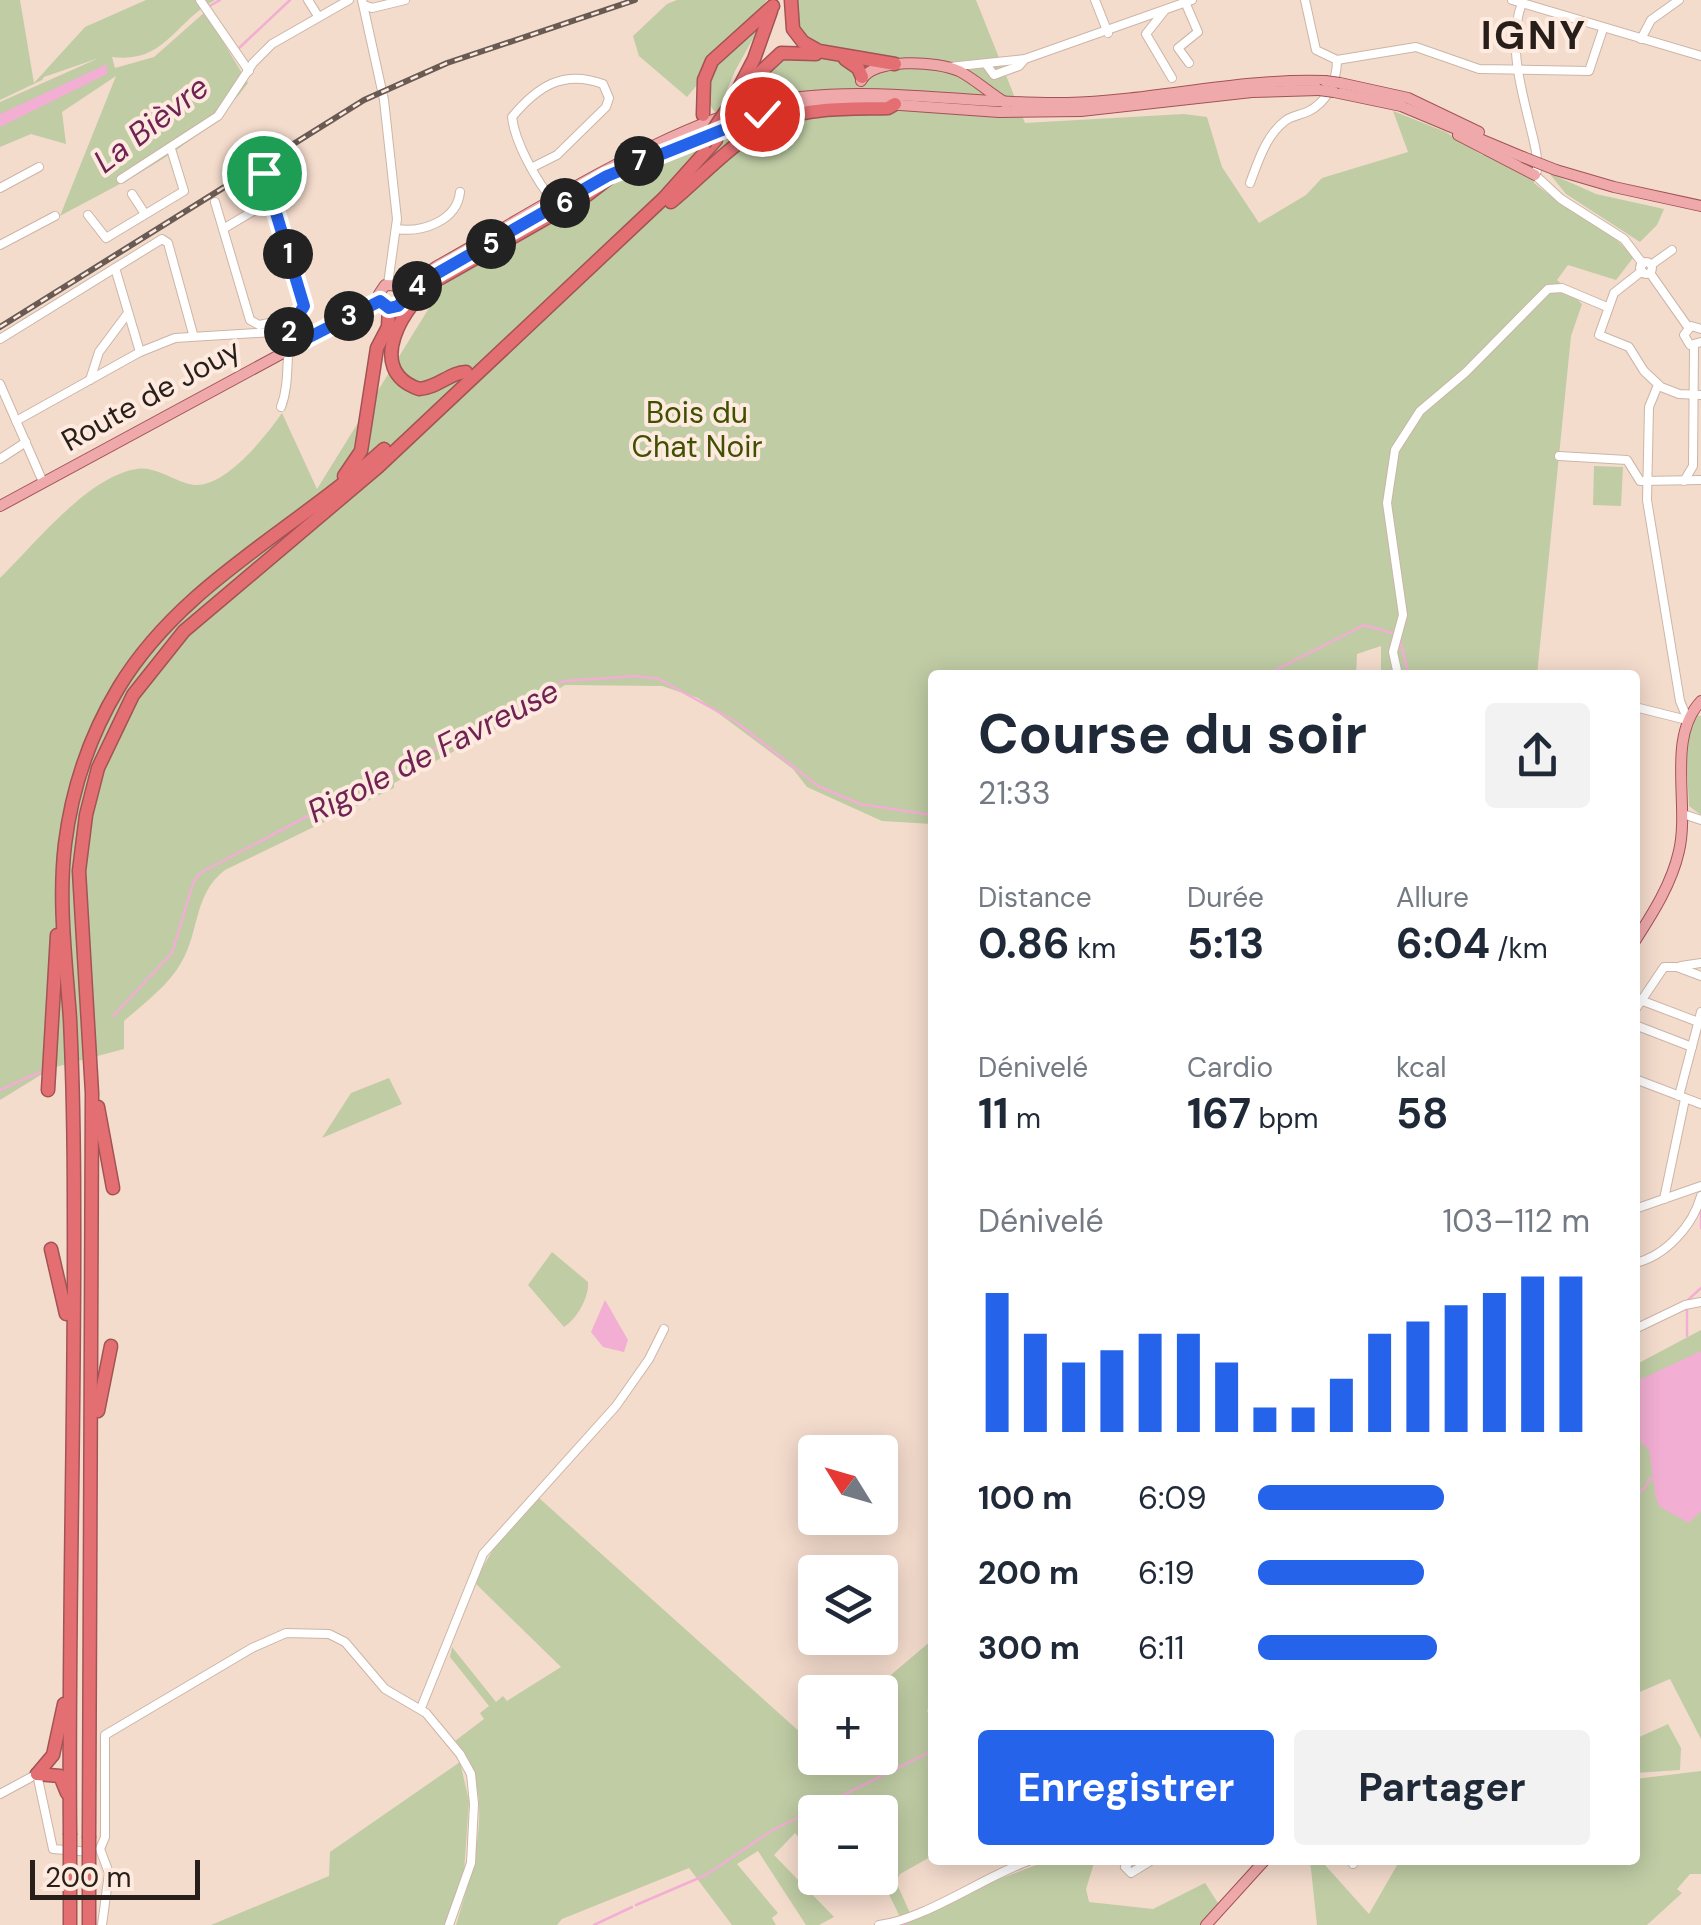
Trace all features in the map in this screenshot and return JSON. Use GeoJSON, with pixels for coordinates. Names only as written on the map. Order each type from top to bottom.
{"type":"FeatureCollection","features":[{"type":"Feature","properties":{"kind":"highway"},"geometry":{"type":"LineString","coordinates":[[791,0],[793,29],[810,47],[894,64]]}},
{"type":"Feature","properties":{"kind":"highway"},"geometry":{"type":"LineString","coordinates":[[751,81],[776,2]]}},
{"type":"Feature","properties":{"kind":"highway"},"geometry":{"type":"LineString","coordinates":[[735,103],[776,2]]}},
{"type":"Feature","properties":{"kind":"highway"},"geometry":{"type":"LineString","coordinates":[[704,115],[704,80],[712,61],[776,2]]}},
{"type":"Feature","properties":{"kind":"highway"},"geometry":{"type":"LineString","coordinates":[[89,1925],[92,1093],[80,928],[81,848],[98,768],[133,695],[167,649],[210,606],[378,467],[686,176],[751,81],[772,58],[791,51],[847,59],[862,78]]}},
{"type":"Feature","properties":{"kind":"highway"},"geometry":{"type":"LineString","coordinates":[[628,231],[640,227],[766,126],[807,112],[888,108],[896,104]]}},
{"type":"Feature","properties":{"kind":"highway"},"geometry":{"type":"LineString","coordinates":[[70,1925],[73,1094],[62,898],[67,830],[83,761],[131,668],[193,600],[332,494],[710,142]]}},
{"type":"Feature","properties":{"kind":"highway"},"geometry":{"type":"LineString","coordinates":[[466,372],[459,372],[436,387],[419,389],[405,384],[396,374],[391,362],[392,346],[416,300],[436,280],[587,195],[613,175]]}},
{"type":"Feature","properties":{"kind":"highway"},"geometry":{"type":"LineString","coordinates":[[332,494],[360,450],[377,348],[388,327],[384,304]]}},
{"type":"Feature","properties":{"kind":"highway"},"geometry":{"type":"LineString","coordinates":[[48,1090],[62,898]]}},
{"type":"Feature","properties":{"kind":"highway"},"geometry":{"type":"LineString","coordinates":[[92,1093],[113,1188]]}},
{"type":"Feature","properties":{"kind":"highway"},"geometry":{"type":"LineString","coordinates":[[51,1248],[67,1321],[73,1330]]}},
{"type":"Feature","properties":{"kind":"highway"},"geometry":{"type":"LineString","coordinates":[[92,1433],[111,1346]]}},
{"type":"Feature","properties":{"kind":"highway"},"geometry":{"type":"LineString","coordinates":[[70,1805],[64,1780],[37,1774],[53,1755],[71,1692]]}},
{"type":"Feature","properties":{"kind":"highway"},"geometry":{"type":"LineString","coordinates":[[90,1700],[105,1740],[90,1768]]}},
{"type":"Feature","properties":{"kind":"main road"},"geometry":{"type":"LineString","coordinates":[[846,94],[857,88],[875,66],[894,64],[954,69],[1007,103]]}},
{"type":"Feature","properties":{"kind":"main road"},"geometry":{"type":"LineString","coordinates":[[952,104],[963,89],[954,69]]}},
{"type":"Feature","properties":{"kind":"main road"},"geometry":{"type":"LineString","coordinates":[[544,211],[671,148],[779,109],[823,103],[1102,101],[1267,82],[1322,86],[1420,102],[1524,157]]}},
{"type":"Feature","properties":{"kind":"main road"},"geometry":{"type":"LineString","coordinates":[[544,211],[624,162],[721,117],[797,97],[846,94],[1081,111],[1322,86]]}},
{"type":"Feature","properties":{"kind":"main road"},"geometry":{"type":"LineString","coordinates":[[1337,88],[1423,114],[1556,170],[1614,188],[1701,206]]}},
{"type":"Feature","properties":{"kind":"main road"},"geometry":{"type":"LineString","coordinates":[[1423,114],[1496,158],[1540,174]]}},
{"type":"Feature","properties":{"kind":"main road"},"geometry":{"type":"LineString","coordinates":[[686,133],[704,115]]}},
{"type":"Feature","properties":{"kind":"main road","name":"Route de Jouy"},"geometry":{"type":"LineString","coordinates":[[0,506],[288,348],[384,304],[398,306],[402,293],[544,211]]}},
{"type":"Feature","properties":{"kind":"main road"},"geometry":{"type":"LineString","coordinates":[[384,304],[380,290],[388,284],[402,293]]}},
{"type":"Feature","properties":{"kind":"main road"},"geometry":{"type":"LineString","coordinates":[[1640,932],[1674,869],[1683,814],[1687,719],[1701,701]]}},
{"type":"Feature","properties":{"kind":"main road"},"geometry":{"type":"LineString","coordinates":[[1206,1925],[1260,1865]]}},
{"type":"Feature","properties":{"kind":"street"},"geometry":{"type":"LineString","coordinates":[[308,0],[318,16]]}},
{"type":"Feature","properties":{"kind":"street"},"geometry":{"type":"LineString","coordinates":[[120,180],[227,108],[272,44],[350,0]]}},
{"type":"Feature","properties":{"kind":"street"},"geometry":{"type":"LineString","coordinates":[[388,284],[396,229],[384,100],[366,6],[405,0]]}},
{"type":"Feature","properties":{"kind":"street"},"geometry":{"type":"LineString","coordinates":[[1095,0],[1108,33]]}},
{"type":"Feature","properties":{"kind":"street"},"geometry":{"type":"LineString","coordinates":[[1305,0],[1316,50],[1337,60],[1416,47],[1472,68],[1589,71],[1603,29]]}},
{"type":"Feature","properties":{"kind":"street"},"geometry":{"type":"LineString","coordinates":[[1512,0],[1701,56]]}},
{"type":"Feature","properties":{"kind":"street"},"geometry":{"type":"LineString","coordinates":[[1641,39],[1652,20],[1679,0]]}},
{"type":"Feature","properties":{"kind":"street"},"geometry":{"type":"LineString","coordinates":[[954,69],[986,64],[994,75],[1188,1],[1198,32],[1178,48],[1189,63]]}},
{"type":"Feature","properties":{"kind":"street"},"geometry":{"type":"LineString","coordinates":[[1522,4],[1516,30],[1518,70],[1540,174],[1561,199],[1633,246],[1688,327],[1701,329]]}},
{"type":"Feature","properties":{"kind":"street"},"geometry":{"type":"LineString","coordinates":[[203,5],[249,72]]}},
{"type":"Feature","properties":{"kind":"street"},"geometry":{"type":"LineString","coordinates":[[1165,10],[1146,34],[1172,78]]}},
{"type":"Feature","properties":{"kind":"street"},"geometry":{"type":"LineString","coordinates":[[1250,183],[1262,151],[1285,121],[1312,110],[1326,96],[1336,79],[1337,60]]}},
{"type":"Feature","properties":{"kind":"street"},"geometry":{"type":"LineString","coordinates":[[533,167],[556,155],[606,107],[609,98],[603,84],[558,80],[539,88],[511,120],[533,167],[545,192],[554,202]]}},
{"type":"Feature","properties":{"kind":"street"},"geometry":{"type":"LineString","coordinates":[[704,115],[721,117]]}},
{"type":"Feature","properties":{"kind":"street"},"geometry":{"type":"LineString","coordinates":[[88,215],[104,238],[184,191],[171,149]]}},
{"type":"Feature","properties":{"kind":"street"},"geometry":{"type":"LineString","coordinates":[[0,188],[39,167]]}},
{"type":"Feature","properties":{"kind":"street"},"geometry":{"type":"LineString","coordinates":[[264,173],[304,306],[289,330],[286,396],[281,407]]}},
{"type":"Feature","properties":{"kind":"street"},"geometry":{"type":"LineString","coordinates":[[396,229],[414,230],[438,222],[456,206],[460,192]]}},
{"type":"Feature","properties":{"kind":"street"},"geometry":{"type":"LineString","coordinates":[[544,211],[545,192]]}},
{"type":"Feature","properties":{"kind":"street"},"geometry":{"type":"LineString","coordinates":[[132,194],[145,214]]}},
{"type":"Feature","properties":{"kind":"street"},"geometry":{"type":"LineString","coordinates":[[223,229],[272,200]]}},
{"type":"Feature","properties":{"kind":"street"},"geometry":{"type":"LineString","coordinates":[[215,202],[250,320],[259,325],[295,318]]}},
{"type":"Feature","properties":{"kind":"street"},"geometry":{"type":"LineString","coordinates":[[0,246],[55,216]]}},
{"type":"Feature","properties":{"kind":"street"},"geometry":{"type":"LineString","coordinates":[[0,339],[159,240],[166,240],[193,334]]}},
{"type":"Feature","properties":{"kind":"street"},"geometry":{"type":"LineString","coordinates":[[1672,250],[1617,289],[1607,307],[1600,335],[1634,352],[1644,371],[1658,385],[1697,396]]}},
{"type":"Feature","properties":{"kind":"street"},"geometry":{"type":"LineString","coordinates":[[115,268],[140,352]]}},
{"type":"Feature","properties":{"kind":"street"},"geometry":{"type":"LineString","coordinates":[[1397,670],[1393,656],[1403,615],[1388,503],[1392,458],[1402,433],[1420,411],[1466,372],[1548,289],[1562,288],[1607,307]]}},
{"type":"Feature","properties":{"kind":"street"},"geometry":{"type":"LineString","coordinates":[[90,380],[99,352],[128,314]]}},
{"type":"Feature","properties":{"kind":"street"},"geometry":{"type":"LineString","coordinates":[[1559,456],[1627,460],[1640,481],[1684,480],[1698,475],[1697,344],[1684,338],[1688,327]]}},
{"type":"Feature","properties":{"kind":"street"},"geometry":{"type":"LineString","coordinates":[[16,420],[140,352],[193,334],[289,330]]}},
{"type":"Feature","properties":{"kind":"street"},"geometry":{"type":"LineString","coordinates":[[0,384],[43,482]]}},
{"type":"Feature","properties":{"kind":"street"},"geometry":{"type":"LineString","coordinates":[[1658,385],[1648,407],[1649,516],[1680,701],[1687,719]]}},
{"type":"Feature","properties":{"kind":"street"},"geometry":{"type":"LineString","coordinates":[[0,459],[26,442]]}},
{"type":"Feature","properties":{"kind":"street"},"geometry":{"type":"LineString","coordinates":[[1640,708],[1687,719]]}},
{"type":"Feature","properties":{"kind":"street"},"geometry":{"type":"LineString","coordinates":[[1683,814],[1701,820]]}},
{"type":"Feature","properties":{"kind":"street"},"geometry":{"type":"LineString","coordinates":[[1640,996],[1660,970],[1701,963]]}},
{"type":"Feature","properties":{"kind":"street"},"geometry":{"type":"LineString","coordinates":[[1677,967],[1701,976]]}},
{"type":"Feature","properties":{"kind":"street"},"geometry":{"type":"LineString","coordinates":[[1640,1000],[1700,1019],[1681,1098],[1664,1199]]}},
{"type":"Feature","properties":{"kind":"street"},"geometry":{"type":"LineString","coordinates":[[1640,1027],[1692,1047]]}},
{"type":"Feature","properties":{"kind":"street"},"geometry":{"type":"LineString","coordinates":[[1640,1082],[1701,1104]]}},
{"type":"Feature","properties":{"kind":"street"},"geometry":{"type":"LineString","coordinates":[[1640,1207],[1701,1186]]}},
{"type":"Feature","properties":{"kind":"street"},"geometry":{"type":"LineString","coordinates":[[1640,1262],[1654,1257],[1692,1221],[1701,1196]]}},
{"type":"Feature","properties":{"kind":"street"},"geometry":{"type":"LineString","coordinates":[[1640,1327],[1701,1302]]}},
{"type":"Feature","properties":{"kind":"street"},"geometry":{"type":"LineString","coordinates":[[421,1708],[483,1554],[616,1406],[664,1329]]}},
{"type":"Feature","properties":{"kind":"street"},"geometry":{"type":"LineString","coordinates":[[102,1925],[109,1867],[100,1849],[105,1837],[105,1740],[252,1648],[300,1630],[329,1634],[344,1642],[385,1689],[399,1700],[421,1708],[460,1754],[473,1782],[471,1863],[449,1925]]}},
{"type":"Feature","properties":{"kind":"street"},"geometry":{"type":"LineString","coordinates":[[0,1794],[37,1774],[53,1849],[100,1849]]}},
{"type":"Feature","properties":{"kind":"street"},"geometry":{"type":"LineString","coordinates":[[879,1925],[904,1919],[1019,1865]]}},
{"type":"Feature","properties":{"kind":"street"},"geometry":{"type":"LineString","coordinates":[[1126,1865],[1131,1873],[1144,1865]]}},
{"type":"Feature","properties":{"kind":"green space"},"geometry":{"type":"Polygon","coordinates":[[[0,0],[20,0],[34,83],[85,27],[146,0],[215,0],[157,48],[130,57],[112,57],[115,68],[154,57],[205,12],[248,83],[230,105],[187,143],[60,216],[116,76],[62,112],[66,144],[31,134],[0,147],[0,102],[99,58],[44,77],[42,80],[0,100],[0,0]]]}},
{"type":"Feature","properties":{"kind":"green space"},"geometry":{"type":"Polygon","coordinates":[[[677,0],[767,0],[687,97],[639,56],[633,36],[667,4],[677,0]]]}},
{"type":"Feature","properties":{"kind":"green space","name":"Bois du Chat Noir"},"geometry":{"type":"Polygon","coordinates":[[[794,0],[976,0],[1025,123],[1184,114],[1207,117],[1222,167],[1259,223],[1306,195],[1322,178],[1408,152],[1393,111],[1446,132],[1482,155],[1504,154],[1532,165],[1534,183],[1616,239],[1633,258],[1616,280],[1568,265],[1557,280],[1582,304],[1571,336],[1538,670],[1381,670],[1381,646],[1357,654],[1356,670],[928,670],[928,824],[882,821],[807,787],[793,769],[698,698],[662,686],[565,685],[498,728],[394,783],[394,788],[225,870],[207,891],[187,951],[176,971],[124,1021],[124,1049],[52,1068],[0,1100],[0,578],[63,514],[100,484],[137,469],[157,471],[189,484],[215,480],[242,461],[282,413],[317,489],[447,279],[684,143],[692,150],[733,128],[773,60],[795,53],[804,40],[795,28],[794,0]]]}},
{"type":"Feature","properties":{"kind":"green space"},"geometry":{"type":"Polygon","coordinates":[[[760,26],[717,114],[708,101],[706,88],[710,76],[727,54],[760,26]]]}},
{"type":"Feature","properties":{"kind":"green space"},"geometry":{"type":"Polygon","coordinates":[[[1549,173],[1596,194],[1664,209],[1657,225],[1640,242],[1566,194],[1549,173]]]}},
{"type":"Feature","properties":{"kind":"green space"},"geometry":{"type":"Polygon","coordinates":[[[1594,466],[1623,467],[1621,506],[1593,505],[1594,466]]]}},
{"type":"Feature","properties":{"kind":"green space"},"geometry":{"type":"Polygon","coordinates":[[[1696,715],[1701,716],[1701,815],[1689,806],[1687,771],[1696,715]]]}},
{"type":"Feature","properties":{"kind":"green space"},"geometry":{"type":"Polygon","coordinates":[[[389,1078],[402,1104],[322,1138],[351,1093],[389,1078]]]}},
{"type":"Feature","properties":{"kind":"green space"},"geometry":{"type":"Polygon","coordinates":[[[552,1252],[588,1282],[581,1307],[564,1327],[528,1285],[552,1252]]]}},
{"type":"Feature","properties":{"kind":"green space"},"geometry":{"type":"Polygon","coordinates":[[[1701,1330],[1701,1739],[1670,1679],[1640,1692],[1640,1362],[1701,1330]]]}},
{"type":"Feature","properties":{"kind":"green space"},"geometry":{"type":"Polygon","coordinates":[[[539,1498],[798,1730],[798,1775],[898,1775],[898,1675],[891,1675],[928,1643],[928,1858],[898,1878],[898,1795],[798,1795],[798,1837],[795,1833],[774,1855],[798,1880],[798,1895],[813,1895],[834,1917],[819,1925],[806,1925],[758,1851],[737,1864],[778,1913],[772,1918],[776,1925],[732,1925],[689,1868],[562,1919],[557,1925],[456,1925],[475,1855],[479,1806],[468,1760],[455,1741],[484,1719],[480,1713],[489,1706],[450,1657],[452,1647],[496,1702],[503,1696],[507,1701],[561,1667],[474,1582],[494,1548],[539,1498]]]}},
{"type":"Feature","properties":{"kind":"green space"},"geometry":{"type":"Polygon","coordinates":[[[1668,1724],[1681,1748],[1680,1770],[1640,1773],[1640,1737],[1668,1724]]]}},
{"type":"Feature","properties":{"kind":"green space"},"geometry":{"type":"Polygon","coordinates":[[[460,1762],[469,1801],[464,1872],[445,1925],[211,1925],[329,1876],[330,1852],[460,1762]]]}},
{"type":"Feature","properties":{"kind":"green space"},"geometry":{"type":"Polygon","coordinates":[[[1701,1771],[1701,1874],[1690,1874],[1677,1889],[1682,1893],[1647,1925],[1317,1925],[1311,1865],[1325,1865],[1369,1914],[1397,1865],[1640,1865],[1640,1778],[1701,1771]]]}},
{"type":"Feature","properties":{"kind":"green space"},"geometry":{"type":"Polygon","coordinates":[[[1036,1865],[1093,1865],[1086,1889],[1089,1902],[1153,1909],[1205,1883],[1220,1906],[1204,1925],[898,1925],[1036,1865]]]}},
{"type":"Feature","properties":{"kind":"green space"},"geometry":{"type":"Polygon","coordinates":[[[898,1886],[910,1913],[900,1917],[889,1895],[898,1895],[898,1886]]]}},
{"type":"Feature","properties":{"kind":"shaded area"},"geometry":{"type":"Polygon","coordinates":[[[107,64],[107,74],[0,127],[0,114],[107,64]]]}},
{"type":"Feature","properties":{"kind":"shaded area"},"geometry":{"type":"Polygon","coordinates":[[[605,1300],[628,1340],[624,1352],[603,1347],[591,1332],[605,1300]]]}},
{"type":"Feature","properties":{"kind":"shaded area"},"geometry":{"type":"Polygon","coordinates":[[[1701,1351],[1701,1511],[1689,1523],[1660,1507],[1656,1499],[1649,1450],[1640,1438],[1640,1380],[1701,1351]]]}},
{"type":"Feature","properties":{"kind":"waterway"},"geometry":{"type":"LineString","coordinates":[[208,7],[220,0]]}},
{"type":"Feature","properties":{"kind":"waterway","name":"La Bièvre"},"geometry":{"type":"LineString","coordinates":[[237,50],[290,0]]}},
{"type":"Feature","properties":{"kind":"waterway","name":"Rigole de Favreuse"},"geometry":{"type":"LineString","coordinates":[[1276,670],[1364,625],[1395,634]]}},
{"type":"Feature","properties":{"kind":"waterway","name":"Rigole de Favreuse"},"geometry":{"type":"LineString","coordinates":[[1400,640],[1408,670]]}},
{"type":"Feature","properties":{"kind":"waterway","name":"Rigole de Favreuse"},"geometry":{"type":"LineString","coordinates":[[113,1016],[172,953],[193,883],[200,873],[564,681],[636,676],[659,679],[735,721],[818,786],[860,804],[928,814]]}},
{"type":"Feature","properties":{"kind":"waterway","name":"Rigole de Favreuse"},"geometry":{"type":"LineString","coordinates":[[0,1090],[40,1072]]}},
{"type":"Feature","properties":{"kind":"waterway"},"geometry":{"type":"LineString","coordinates":[[1701,1210],[1701,1228]]}},
{"type":"Feature","properties":{"kind":"waterway"},"geometry":{"type":"LineString","coordinates":[[1688,1300],[1701,1288]]}},
{"type":"Feature","properties":{"kind":"waterway"},"geometry":{"type":"LineString","coordinates":[[1687,1307],[1687,1336]]}},
{"type":"Feature","properties":{"kind":"waterway"},"geometry":{"type":"LineString","coordinates":[[1640,1490],[1650,1478],[1655,1480]]}},
{"type":"Feature","properties":{"kind":"waterway","name":"Rigole de Favreuse"},"geometry":{"type":"LineString","coordinates":[[636,1905],[706,1875],[771,1831],[928,1753]]}},
{"type":"Feature","properties":{"kind":"waterway","name":"Rigole de Favreuse"},"geometry":{"type":"LineString","coordinates":[[594,1925],[632,1907]]}},
{"type":"Feature","properties":{"kind":"waterway"},"geometry":{"type":"LineString","coordinates":[[902,1925],[914,1919]]}},
{"type":"Feature","properties":{"kind":"railway"},"geometry":{"type":"LineString","coordinates":[[0,327],[364,100],[447,63],[635,0]]}},
{"type":"Feature","properties":{"kind":"district","name":"IGNY"},"geometry":{"type":"Point","coordinates":[1534,35]}},
{"type":"Feature","properties":{"kind":"route"},"geometry":{"type":"LineString","coordinates":[[264,173],[304,306],[289,330],[288,348],[380,301],[389,308],[398,306],[422,282],[570,201],[607,176],[762,114]]}}]}
